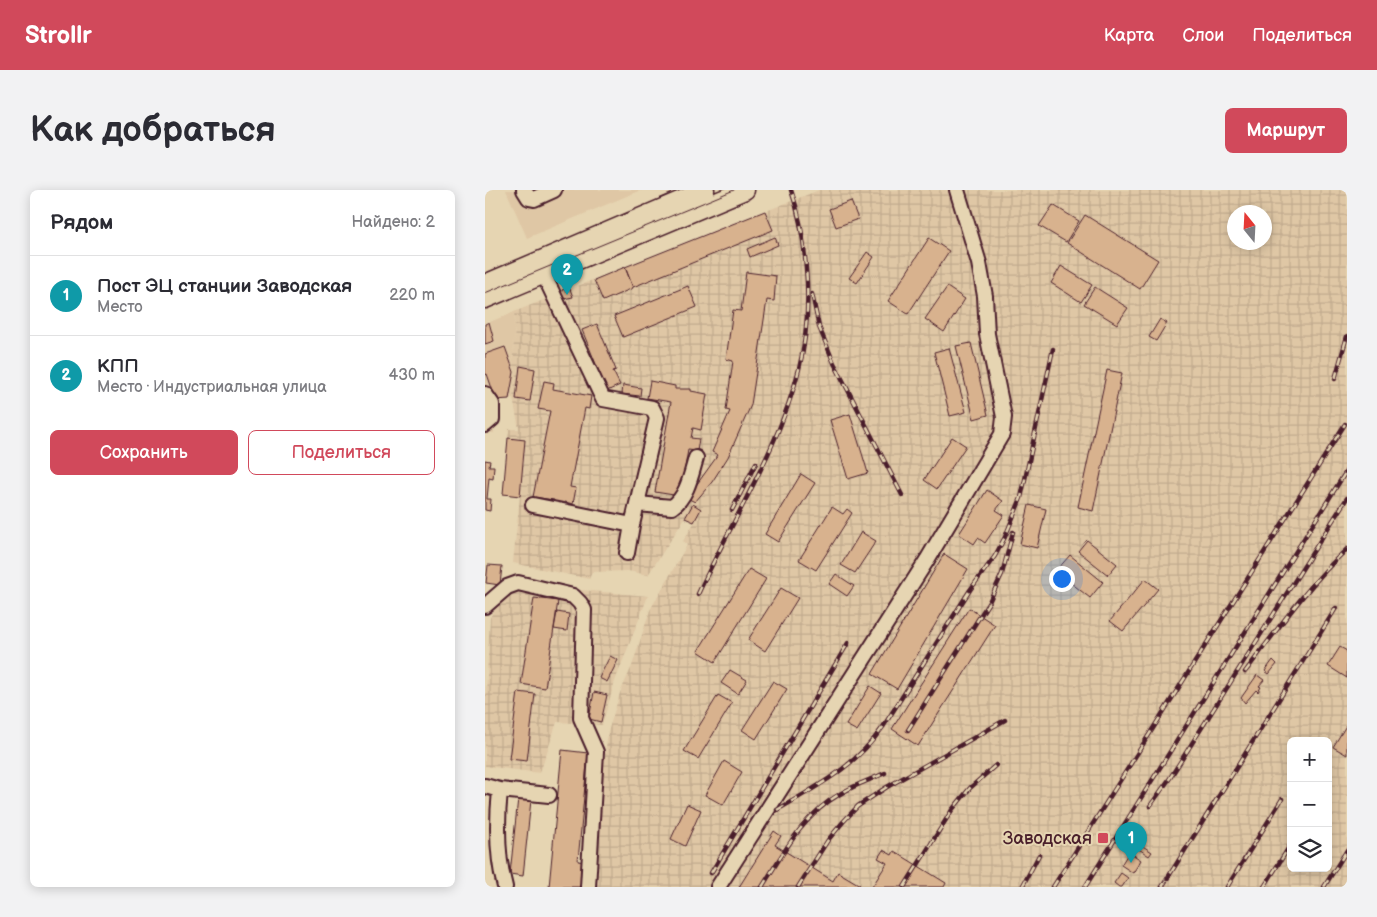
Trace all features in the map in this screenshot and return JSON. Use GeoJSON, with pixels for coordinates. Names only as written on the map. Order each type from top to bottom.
{"type":"FeatureCollection","features":[{"type":"Feature","properties":{"kind":"main road"},"geometry":{"type":"LineString","coordinates":[[485,284],[705,190]]}},
{"type":"Feature","properties":{"kind":"main road"},"geometry":{"type":"LineString","coordinates":[[485,299],[745,190]]}},
{"type":"Feature","properties":{"kind":"lane"},"geometry":{"type":"LineString","coordinates":[[525,190],[529,198],[533,199],[554,190]]}},
{"type":"Feature","properties":{"kind":"lane"},"geometry":{"type":"LineString","coordinates":[[718,887],[927,560],[1002,434],[1004,418],[987,334],[985,296],[981,270],[971,231],[957,190]]}},
{"type":"Feature","properties":{"kind":"lane"},"geometry":{"type":"LineString","coordinates":[[544,274],[603,399],[652,408],[657,418],[627,553]]}},
{"type":"Feature","properties":{"kind":"lane"},"geometry":{"type":"LineString","coordinates":[[485,394],[492,404],[492,419],[485,425]]}},
{"type":"Feature","properties":{"kind":"lane"},"geometry":{"type":"LineString","coordinates":[[637,504],[672,507],[677,504],[682,499],[696,458]]}},
{"type":"Feature","properties":{"kind":"lane"},"geometry":{"type":"LineString","coordinates":[[533,505],[632,525]]}},
{"type":"Feature","properties":{"kind":"lane"},"geometry":{"type":"LineString","coordinates":[[485,606],[507,587],[518,583],[573,596],[584,610],[581,718],[596,752],[588,887]]}},
{"type":"Feature","properties":{"kind":"lane"},"geometry":{"type":"LineString","coordinates":[[485,786],[500,790],[549,795]]}},
{"type":"Feature","properties":{"kind":"lane"},"geometry":{"type":"LineString","coordinates":[[500,790],[498,808],[500,854],[501,872],[505,887]]}},
{"type":"Feature","properties":{"kind":"shaded area"},"geometry":{"type":"Polygon","coordinates":[[[506,190],[641,190],[527,238],[506,190]]]}},
{"type":"Feature","properties":{"kind":"shaded area"},"geometry":{"type":"Polygon","coordinates":[[[819,190],[1347,190],[1347,887],[592,887],[598,778],[602,777],[608,732],[650,610],[687,545],[683,541],[694,523],[685,518],[648,575],[628,571],[592,572],[589,579],[513,563],[520,496],[503,494],[509,429],[519,429],[513,398],[516,374],[512,364],[515,328],[514,312],[546,299],[551,304],[563,299],[563,289],[566,291],[819,190]]]}},
{"type":"Feature","properties":{"kind":"shaded area"},"geometry":{"type":"Polygon","coordinates":[[[514,312],[515,328],[512,364],[516,374],[513,398],[496,400],[494,433],[485,432],[485,324],[514,312]]]}},
{"type":"Feature","properties":{"kind":"shaded area"},"geometry":{"type":"Polygon","coordinates":[[[513,582],[534,582],[581,590],[648,596],[615,681],[602,725],[557,722],[540,773],[485,766],[485,713],[490,618],[496,605],[513,582]]]}},
{"type":"Feature","properties":{"kind":"building"},"geometry":{"type":"Polygon","coordinates":[[[851,201],[858,219],[836,227],[829,209],[851,201]]]}},
{"type":"Feature","properties":{"kind":"building"},"geometry":{"type":"Polygon","coordinates":[[[1053,205],[1079,221],[1066,242],[1039,226],[1053,205]]]}},
{"type":"Feature","properties":{"kind":"building"},"geometry":{"type":"Polygon","coordinates":[[[765,211],[773,230],[633,287],[625,267],[765,211]]]}},
{"type":"Feature","properties":{"kind":"building"},"geometry":{"type":"Polygon","coordinates":[[[1085,215],[1158,260],[1140,289],[1067,243],[1085,215]]]}},
{"type":"Feature","properties":{"kind":"building"},"geometry":{"type":"Polygon","coordinates":[[[775,237],[778,245],[750,257],[747,249],[775,237]]]}},
{"type":"Feature","properties":{"kind":"building"},"geometry":{"type":"Polygon","coordinates":[[[929,238],[949,251],[908,314],[888,301],[929,238]]]}},
{"type":"Feature","properties":{"kind":"building"},"geometry":{"type":"Polygon","coordinates":[[[867,252],[874,257],[857,283],[849,278],[867,252]]]}},
{"type":"Feature","properties":{"kind":"building"},"geometry":{"type":"Polygon","coordinates":[[[1061,266],[1092,285],[1081,302],[1051,283],[1061,266]]]}},
{"type":"Feature","properties":{"kind":"building"},"geometry":{"type":"Polygon","coordinates":[[[625,267],[633,288],[603,301],[594,280],[625,267]]]}},
{"type":"Feature","properties":{"kind":"building"},"geometry":{"type":"Polygon","coordinates":[[[746,272],[776,276],[774,301],[767,300],[751,405],[728,457],[712,482],[695,502],[687,498],[718,455],[712,452],[730,411],[726,410],[733,361],[726,359],[733,310],[741,311],[746,272]]]}},
{"type":"Feature","properties":{"kind":"building"},"geometry":{"type":"Polygon","coordinates":[[[688,286],[697,307],[623,337],[614,316],[688,286]]]}},
{"type":"Feature","properties":{"kind":"building"},"geometry":{"type":"Polygon","coordinates":[[[947,287],[965,299],[944,332],[925,319],[947,287]]]}},
{"type":"Feature","properties":{"kind":"building"},"geometry":{"type":"Polygon","coordinates":[[[1095,287],[1128,308],[1117,324],[1084,304],[1095,287]]]}},
{"type":"Feature","properties":{"kind":"building"},"geometry":{"type":"Polygon","coordinates":[[[563,289],[566,291],[570,289],[573,297],[563,299],[561,293],[563,289]]]}},
{"type":"Feature","properties":{"kind":"building"},"geometry":{"type":"Polygon","coordinates":[[[1160,319],[1167,323],[1156,341],[1149,337],[1160,319]]]}},
{"type":"Feature","properties":{"kind":"building"},"geometry":{"type":"Polygon","coordinates":[[[489,322],[494,341],[485,344],[485,324],[489,322]]]}},
{"type":"Feature","properties":{"kind":"building"},"geometry":{"type":"Polygon","coordinates":[[[597,324],[616,370],[613,371],[620,385],[607,391],[582,330],[597,324]]]}},
{"type":"Feature","properties":{"kind":"building"},"geometry":{"type":"Polygon","coordinates":[[[971,343],[988,415],[974,419],[956,346],[971,343]]]}},
{"type":"Feature","properties":{"kind":"building"},"geometry":{"type":"Polygon","coordinates":[[[505,347],[514,372],[509,399],[496,400],[487,374],[485,375],[485,354],[505,347]]]}},
{"type":"Feature","properties":{"kind":"building"},"geometry":{"type":"Polygon","coordinates":[[[949,348],[966,412],[950,416],[934,352],[949,348]]]}},
{"type":"Feature","properties":{"kind":"building"},"geometry":{"type":"Polygon","coordinates":[[[520,366],[535,369],[530,401],[516,399],[520,366]]]}},
{"type":"Feature","properties":{"kind":"building"},"geometry":{"type":"Polygon","coordinates":[[[1107,370],[1122,373],[1093,511],[1078,507],[1107,370]]]}},
{"type":"Feature","properties":{"kind":"building"},"geometry":{"type":"Polygon","coordinates":[[[544,381],[554,383],[553,389],[591,396],[589,409],[585,408],[570,487],[576,488],[573,504],[565,502],[564,506],[554,504],[554,500],[533,497],[550,411],[538,409],[544,381]]]}},
{"type":"Feature","properties":{"kind":"building"},"geometry":{"type":"Polygon","coordinates":[[[650,381],[675,386],[675,389],[691,389],[691,391],[707,394],[701,430],[693,428],[691,438],[699,439],[697,451],[688,450],[680,496],[655,492],[671,402],[647,398],[650,381]]]}},
{"type":"Feature","properties":{"kind":"building"},"geometry":{"type":"Polygon","coordinates":[[[623,385],[641,388],[640,396],[622,394],[623,385]]]}},
{"type":"Feature","properties":{"kind":"building"},"geometry":{"type":"Polygon","coordinates":[[[850,414],[868,473],[848,479],[830,420],[850,414]]]}},
{"type":"Feature","properties":{"kind":"building"},"geometry":{"type":"Polygon","coordinates":[[[952,437],[966,446],[937,489],[924,480],[952,437]]]}},
{"type":"Feature","properties":{"kind":"building"},"geometry":{"type":"Polygon","coordinates":[[[508,438],[525,440],[520,496],[503,494],[508,438]]]}},
{"type":"Feature","properties":{"kind":"building"},"geometry":{"type":"Polygon","coordinates":[[[485,460],[490,461],[489,466],[494,466],[493,479],[489,478],[487,499],[491,499],[490,511],[485,510],[485,460]]]}},
{"type":"Feature","properties":{"kind":"building"},"geometry":{"type":"Polygon","coordinates":[[[801,474],[815,483],[778,542],[765,534],[801,474]]]}},
{"type":"Feature","properties":{"kind":"building"},"geometry":{"type":"Polygon","coordinates":[[[987,490],[1003,501],[996,510],[1004,515],[985,543],[978,538],[974,544],[959,534],[987,490]]]}},
{"type":"Feature","properties":{"kind":"building"},"geometry":{"type":"Polygon","coordinates":[[[693,504],[701,509],[694,522],[685,518],[693,504]]]}},
{"type":"Feature","properties":{"kind":"building"},"geometry":{"type":"Polygon","coordinates":[[[1029,505],[1046,509],[1037,548],[1020,544],[1029,505]]]}},
{"type":"Feature","properties":{"kind":"building"},"geometry":{"type":"Polygon","coordinates":[[[832,507],[843,514],[847,509],[852,513],[816,570],[799,560],[832,507]]]}},
{"type":"Feature","properties":{"kind":"building"},"geometry":{"type":"Polygon","coordinates":[[[861,532],[876,541],[855,573],[841,565],[861,532]]]}},
{"type":"Feature","properties":{"kind":"building"},"geometry":{"type":"Polygon","coordinates":[[[1087,540],[1117,564],[1108,575],[1078,551],[1087,540]]]}},
{"type":"Feature","properties":{"kind":"building"},"geometry":{"type":"Polygon","coordinates":[[[944,554],[968,569],[897,689],[872,674],[944,554]]]}},
{"type":"Feature","properties":{"kind":"building"},"geometry":{"type":"Polygon","coordinates":[[[1070,555],[1103,582],[1090,598],[1056,571],[1070,555]]]}},
{"type":"Feature","properties":{"kind":"building"},"geometry":{"type":"Polygon","coordinates":[[[488,565],[502,566],[500,585],[486,583],[488,565]]]}},
{"type":"Feature","properties":{"kind":"building"},"geometry":{"type":"Polygon","coordinates":[[[749,569],[766,579],[715,662],[698,651],[749,569]]]}},
{"type":"Feature","properties":{"kind":"building"},"geometry":{"type":"Polygon","coordinates":[[[836,574],[854,586],[847,596],[829,584],[836,574]]]}},
{"type":"Feature","properties":{"kind":"building"},"geometry":{"type":"Polygon","coordinates":[[[1145,579],[1158,589],[1123,631],[1110,621],[1145,579]]]}},
{"type":"Feature","properties":{"kind":"building"},"geometry":{"type":"Polygon","coordinates":[[[781,588],[798,598],[765,651],[748,640],[781,588]]]}},
{"type":"Feature","properties":{"kind":"building"},"geometry":{"type":"Polygon","coordinates":[[[534,598],[558,601],[545,688],[521,684],[534,598]]]}},
{"type":"Feature","properties":{"kind":"building"},"geometry":{"type":"Polygon","coordinates":[[[969,608],[995,625],[918,746],[892,729],[969,608]]]}},
{"type":"Feature","properties":{"kind":"building"},"geometry":{"type":"Polygon","coordinates":[[[557,612],[569,614],[567,631],[554,629],[557,612]]]}},
{"type":"Feature","properties":{"kind":"building"},"geometry":{"type":"Polygon","coordinates":[[[1340,647],[1347,651],[1347,678],[1328,666],[1340,647]]]}},
{"type":"Feature","properties":{"kind":"building"},"geometry":{"type":"Polygon","coordinates":[[[610,656],[618,660],[607,682],[599,678],[610,656]]]}},
{"type":"Feature","properties":{"kind":"building"},"geometry":{"type":"Polygon","coordinates":[[[1273,660],[1277,664],[1269,674],[1265,671],[1273,660]]]}},
{"type":"Feature","properties":{"kind":"building"},"geometry":{"type":"Polygon","coordinates":[[[730,670],[747,680],[738,694],[721,683],[730,670]]]}},
{"type":"Feature","properties":{"kind":"building"},"geometry":{"type":"Polygon","coordinates":[[[1257,675],[1264,680],[1259,686],[1261,687],[1245,703],[1241,698],[1257,675]]]}},
{"type":"Feature","properties":{"kind":"building"},"geometry":{"type":"Polygon","coordinates":[[[773,681],[787,689],[756,739],[742,730],[773,681]]]}},
{"type":"Feature","properties":{"kind":"building"},"geometry":{"type":"Polygon","coordinates":[[[870,686],[881,693],[857,731],[846,725],[870,686]]]}},
{"type":"Feature","properties":{"kind":"building"},"geometry":{"type":"Polygon","coordinates":[[[518,692],[535,694],[527,761],[509,759],[518,692]]]}},
{"type":"Feature","properties":{"kind":"building"},"geometry":{"type":"Polygon","coordinates":[[[594,692],[607,695],[601,722],[589,719],[594,692]]]}},
{"type":"Feature","properties":{"kind":"building"},"geometry":{"type":"Polygon","coordinates":[[[718,695],[732,703],[698,759],[684,751],[718,695]]]}},
{"type":"Feature","properties":{"kind":"building"},"geometry":{"type":"Polygon","coordinates":[[[1347,724],[1347,755],[1333,747],[1347,724]]]}},
{"type":"Feature","properties":{"kind":"building"},"geometry":{"type":"Polygon","coordinates":[[[562,750],[588,753],[578,861],[585,862],[582,887],[549,887],[562,750]]]}},
{"type":"Feature","properties":{"kind":"building"},"geometry":{"type":"Polygon","coordinates":[[[724,761],[742,772],[723,805],[705,795],[724,761]]]}},
{"type":"Feature","properties":{"kind":"building"},"geometry":{"type":"Polygon","coordinates":[[[518,798],[531,800],[523,876],[510,874],[518,798]]]}},
{"type":"Feature","properties":{"kind":"building"},"geometry":{"type":"Polygon","coordinates":[[[687,804],[701,810],[685,846],[671,839],[687,804]]]}},
{"type":"Feature","properties":{"kind":"building"},"geometry":{"type":"Polygon","coordinates":[[[774,831],[781,836],[775,845],[833,881],[838,872],[860,885],[858,887],[739,887],[774,831]]]}},
{"type":"Feature","properties":{"kind":"building"},"geometry":{"type":"Polygon","coordinates":[[[1134,843],[1137,845],[1138,843],[1152,852],[1149,856],[1133,845],[1134,843]]]}},
{"type":"Feature","properties":{"kind":"building"},"geometry":{"type":"Polygon","coordinates":[[[883,850],[892,855],[894,851],[946,883],[944,887],[872,887],[887,863],[878,858],[883,850]]]}},
{"type":"Feature","properties":{"kind":"building"},"geometry":{"type":"Polygon","coordinates":[[[1129,852],[1141,860],[1133,873],[1121,865],[1129,852]]]}},
{"type":"Feature","properties":{"kind":"building"},"geometry":{"type":"Polygon","coordinates":[[[1121,873],[1128,878],[1122,887],[1119,887],[1114,883],[1121,873]]]}},
{"type":"Feature","properties":{"kind":"tram line"},"geometry":{"type":"LineString","coordinates":[[485,293],[734,190]]}},
{"type":"Feature","properties":{"kind":"railway"},"geometry":{"type":"LineString","coordinates":[[698,594],[754,484],[780,427],[802,357],[806,332],[807,281],[801,228],[791,190]]}},
{"type":"Feature","properties":{"kind":"railway"},"geometry":{"type":"LineString","coordinates":[[812,294],[819,327],[834,363],[902,495]]}},
{"type":"Feature","properties":{"kind":"railway"},"geometry":{"type":"LineString","coordinates":[[1335,379],[1347,336]]}},
{"type":"Feature","properties":{"kind":"railway"},"geometry":{"type":"LineString","coordinates":[[777,810],[848,765],[872,741],[883,727],[970,590],[995,556],[1021,498],[1053,349]]}},
{"type":"Feature","properties":{"kind":"railway"},"geometry":{"type":"LineString","coordinates":[[1053,887],[1345,424]]}},
{"type":"Feature","properties":{"kind":"railway"},"geometry":{"type":"LineString","coordinates":[[732,510],[756,463]]}},
{"type":"Feature","properties":{"kind":"railway"},"geometry":{"type":"LineString","coordinates":[[1085,887],[1347,470]]}},
{"type":"Feature","properties":{"kind":"railway"},"geometry":{"type":"LineString","coordinates":[[1150,806],[1170,778],[1347,498]]}},
{"type":"Feature","properties":{"kind":"railway"},"geometry":{"type":"LineString","coordinates":[[908,730],[989,602],[1002,574],[1013,532]]}},
{"type":"Feature","properties":{"kind":"railway"},"geometry":{"type":"LineString","coordinates":[[1245,672],[1306,593],[1347,549]]}},
{"type":"Feature","properties":{"kind":"railway"},"geometry":{"type":"LineString","coordinates":[[1162,887],[1336,608]]}},
{"type":"Feature","properties":{"kind":"railway"},"geometry":{"type":"LineString","coordinates":[[711,873],[848,643]]}},
{"type":"Feature","properties":{"kind":"railway"},"geometry":{"type":"LineString","coordinates":[[798,887],[828,840],[858,806],[887,787],[1005,720]]}},
{"type":"Feature","properties":{"kind":"railway"},"geometry":{"type":"LineString","coordinates":[[904,887],[952,810],[970,788],[996,765]]}},
{"type":"Feature","properties":{"kind":"railway"},"geometry":{"type":"LineString","coordinates":[[762,887],[795,835],[815,812],[845,791],[885,773]]}},
{"type":"Feature","properties":{"kind":"railway"},"geometry":{"type":"LineString","coordinates":[[1227,887],[1282,799]]}},
{"type":"Feature","properties":{"kind":"railway"},"geometry":{"type":"LineString","coordinates":[[1264,887],[1287,850]]}},
{"type":"Feature","properties":{"kind":"railway"},"geometry":{"type":"LineString","coordinates":[[1324,887],[1347,850]]}},
{"type":"Feature","properties":{"kind":"railway"},"geometry":{"type":"LineString","coordinates":[[1022,887],[1039,855]]}},
{"type":"Feature","properties":{"kind":"place","name":"КПП"},"geometry":{"type":"Point","coordinates":[567,295]}},
{"type":"Feature","properties":{"kind":"place","name":"Заводская"},"geometry":{"type":"Point","coordinates":[1103,838]}},
{"type":"Feature","properties":{"kind":"place","name":"Пост ЭЦ станции Заводская"},"geometry":{"type":"Point","coordinates":[1131,863]}}]}
